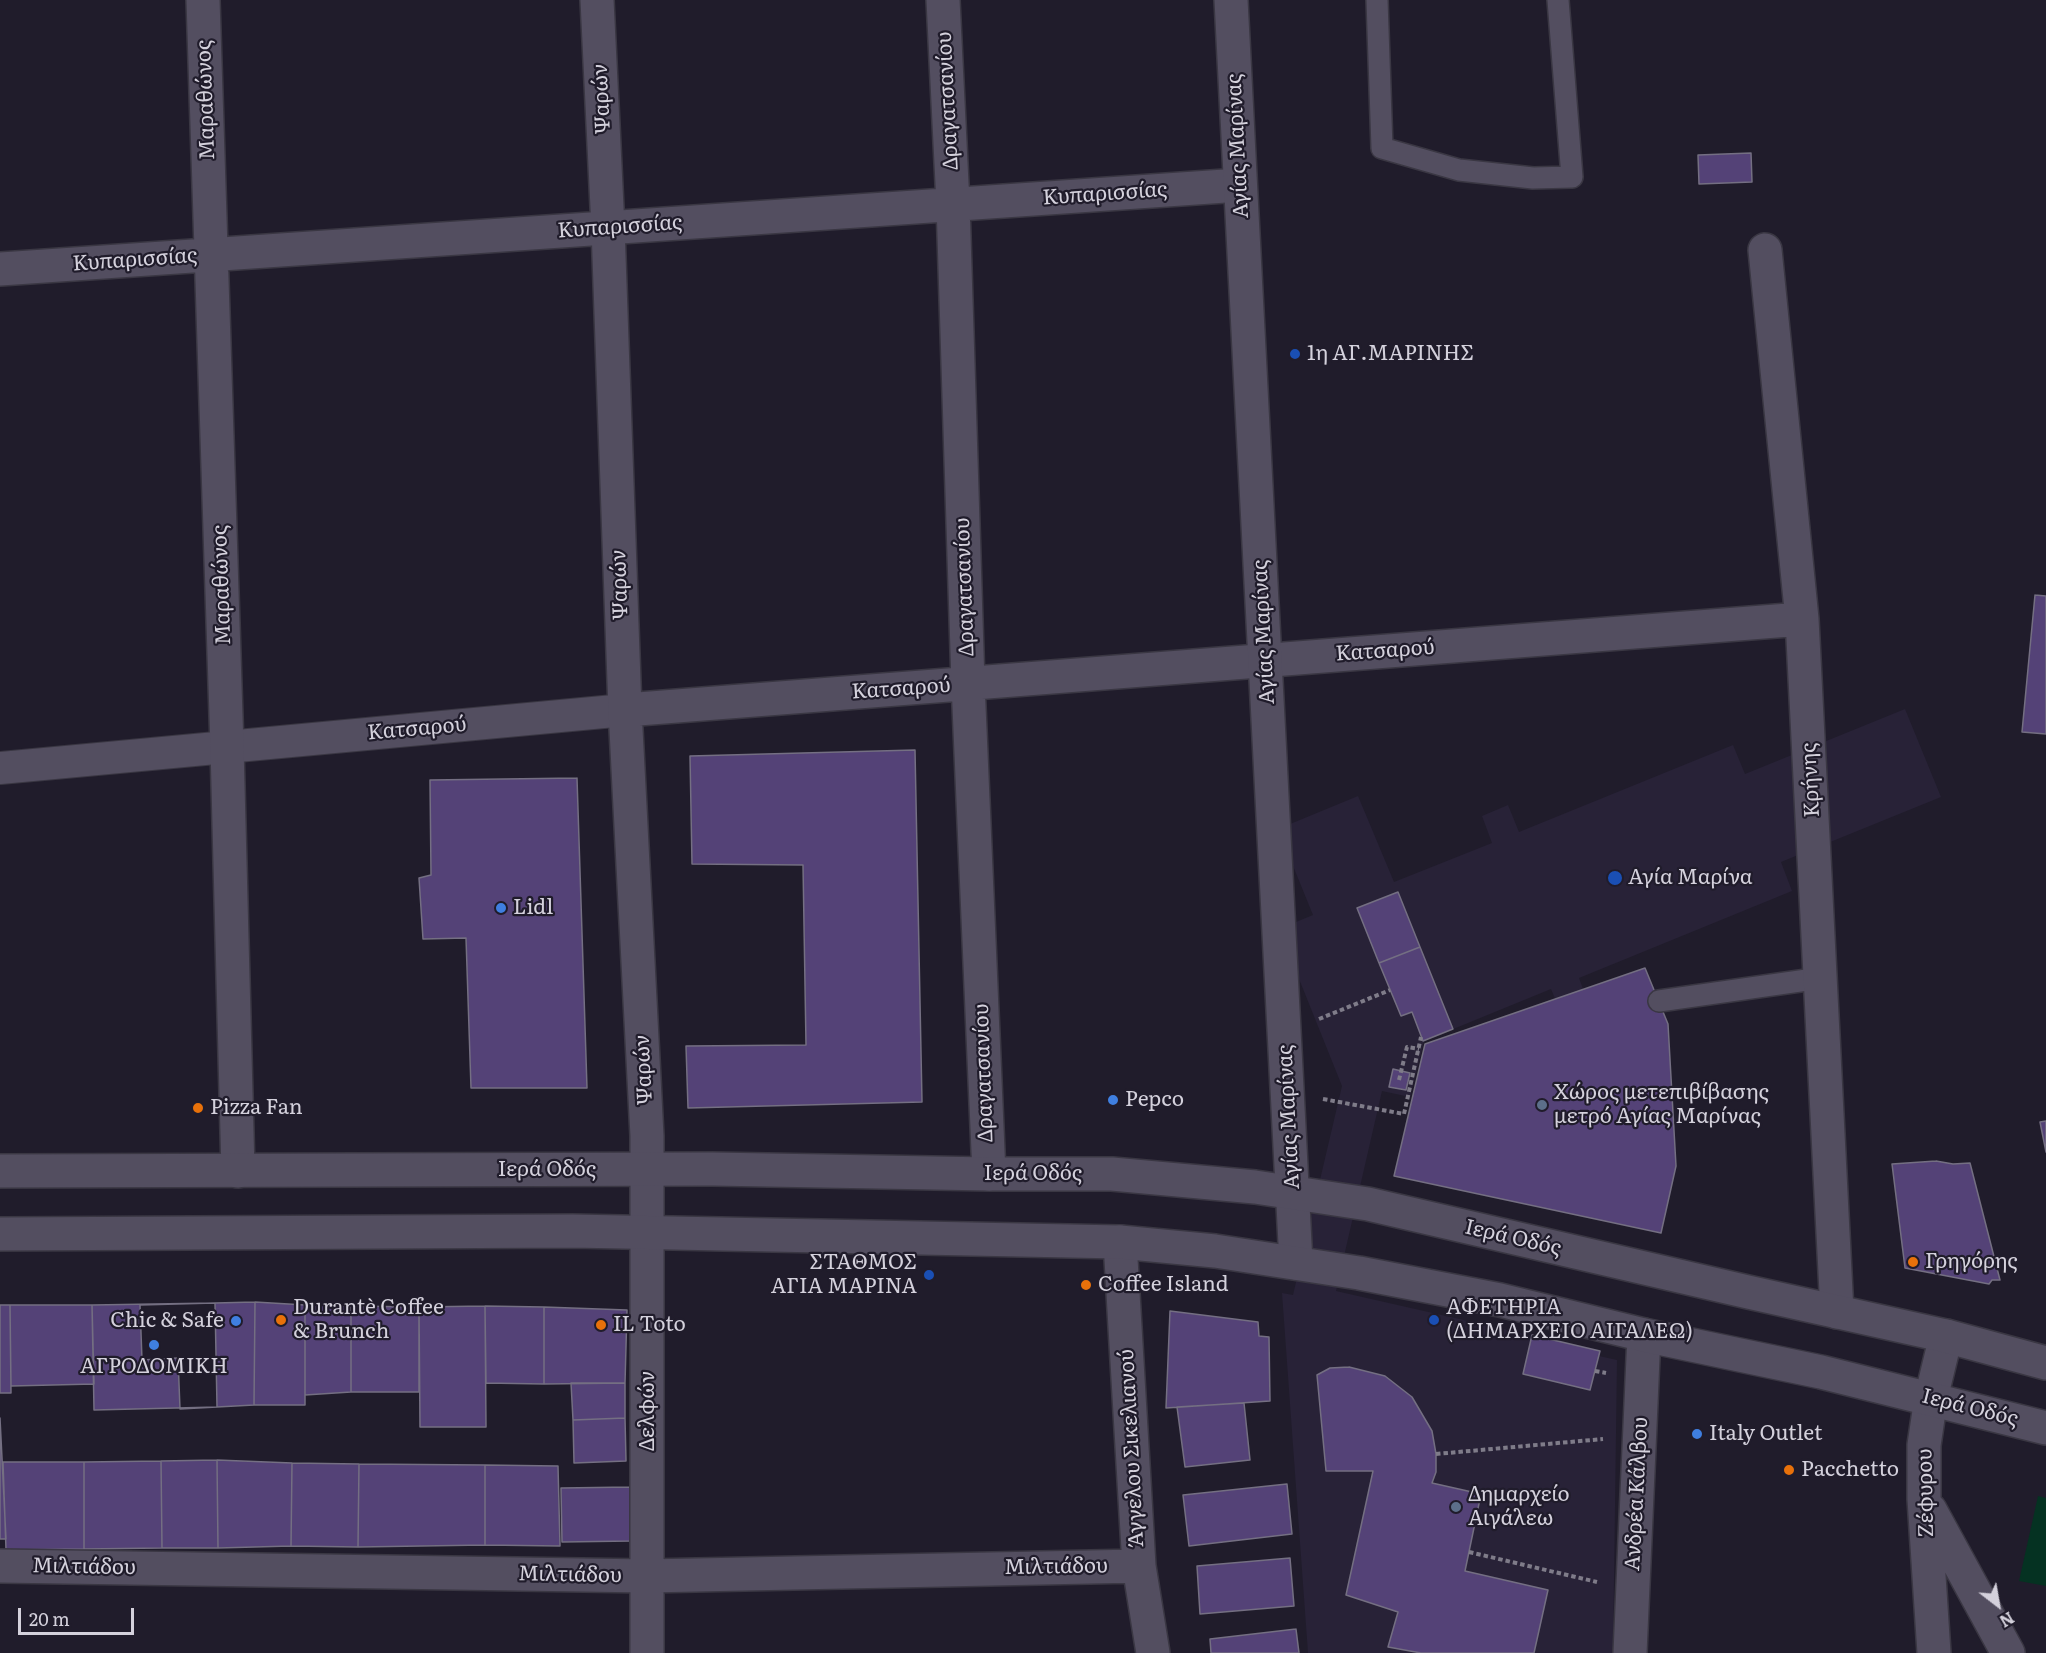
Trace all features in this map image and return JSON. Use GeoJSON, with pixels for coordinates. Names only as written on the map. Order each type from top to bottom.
{"type":"FeatureCollection","features":[{"type":"Feature","properties":{"kind":"street","name":"Μαραθώνος"},"geometry":{"type":"LineString","coordinates":[[202,0],[212,255],[238,1171]]}},
{"type":"Feature","properties":{"kind":"street","name":"Ψαρών"},"geometry":{"type":"LineString","coordinates":[[597,0],[608,228],[625,710],[647,1170]]}},
{"type":"Feature","properties":{"kind":"street","name":"Δραγατσανίου"},"geometry":{"type":"LineString","coordinates":[[943,0],[953,204],[968,684],[989,1174]]}},
{"type":"Feature","properties":{"kind":"street","name":"Αγίας Μαρίνας"},"geometry":{"type":"LineString","coordinates":[[1231,0],[1296,1263]]}},
{"type":"Feature","properties":{"kind":"street","name":"Κυπαρισσίας"},"geometry":{"type":"LineString","coordinates":[[0,269],[1240,185]]}},
{"type":"Feature","properties":{"kind":"street","name":"Κρήνης"},"geometry":{"type":"LineString","coordinates":[[1765,250],[1802,619],[1837,1312]]}},
{"type":"Feature","properties":{"kind":"street","name":"Κατσαρού"},"geometry":{"type":"LineString","coordinates":[[0,768],[625,710],[1802,619]]}},
{"type":"Feature","properties":{"kind":"street","name":"Ιερά Οδός"},"geometry":{"type":"LineString","coordinates":[[0,1171],[647,1170],[1112,1174],[1293,1191],[1368,1204],[1946,1336],[2046,1363]]}},
{"type":"Feature","properties":{"kind":"street","name":"Δελφών"},"geometry":{"type":"LineString","coordinates":[[647,1170],[647,1653]]}},
{"type":"Feature","properties":{"kind":"street","name":"Ιερά Οδός"},"geometry":{"type":"LineString","coordinates":[[0,1234],[648,1232],[1120,1242],[1215,1251],[1296,1263],[1490,1298],[1644,1335],[1931,1398],[2046,1428]]}},
{"type":"Feature","properties":{"kind":"street","name":"Άγγελου Σικελιανού"},"geometry":{"type":"LineString","coordinates":[[1120,1242],[1139,1566],[1153,1653]]}},
{"type":"Feature","properties":{"kind":"street","name":"Ανδρέα Κάλβου"},"geometry":{"type":"LineString","coordinates":[[1630,1653],[1644,1335]]}},
{"type":"Feature","properties":{"kind":"street","name":"Ζέφυρου"},"geometry":{"type":"LineString","coordinates":[[1935,1653],[1924,1499],[1924,1444],[1931,1398],[1946,1336]]}},
{"type":"Feature","properties":{"kind":"street"},"geometry":{"type":"LineString","coordinates":[[1924,1499],[2008,1653]]}},
{"type":"Feature","properties":{"kind":"street","name":"Μιλτιάδου"},"geometry":{"type":"LineString","coordinates":[[0,1566],[647,1576],[1139,1566]]}},
{"type":"Feature","properties":{"kind":"lane"},"geometry":{"type":"LineString","coordinates":[[1377,0],[1382,148],[1459,170],[1533,178],[1572,177],[1558,0]]}},
{"type":"Feature","properties":{"kind":"lane"},"geometry":{"type":"LineString","coordinates":[[1659,1001],[1821,978]]}},
{"type":"Feature","properties":{"kind":"path"},"geometry":{"type":"LineString","coordinates":[[1285,1032],[1390,990]]}},
{"type":"Feature","properties":{"kind":"path"},"geometry":{"type":"LineString","coordinates":[[1288,1093],[1404,1114],[1421,1037]]}},
{"type":"Feature","properties":{"kind":"path"},"geometry":{"type":"LineString","coordinates":[[1399,1080],[1407,1047],[1419,1049]]}},
{"type":"Feature","properties":{"kind":"path"},"geometry":{"type":"LineString","coordinates":[[1436,1454],[1640,1436]]}},
{"type":"Feature","properties":{"kind":"path"},"geometry":{"type":"LineString","coordinates":[[1469,1552],[1633,1591]]}},
{"type":"Feature","properties":{"kind":"shaded area"},"geometry":{"type":"Polygon","coordinates":[[[1905,709],[1941,797],[1781,862],[1792,891],[1579,978],[1589,1005],[1562,1015],[1551,989],[1424,1041],[1410,1097],[1382,1091],[1336,1291],[1600,1351],[1599,1356],[1617,1360],[1613,1653],[1308,1653],[1282,1293],[1293,1295],[1342,1086],[1279,929],[1313,915],[1278,829],[1358,796],[1394,882],[1492,843],[1482,816],[1508,805],[1519,832],[1733,745],[1745,774],[1905,709]]]}},
{"type":"Feature","properties":{"kind":"green space"},"geometry":{"type":"Polygon","coordinates":[[[2038,1496],[2046,1498],[2046,1586],[2019,1581],[2038,1496]]]}},
{"type":"Feature","properties":{"kind":"building"},"geometry":{"type":"Polygon","coordinates":[[[1751,153],[1752,182],[1699,184],[1698,155],[1751,153]]]}},
{"type":"Feature","properties":{"kind":"building"},"geometry":{"type":"Polygon","coordinates":[[[2035,595],[2046,596],[2046,734],[2022,732],[2035,595]]]}},
{"type":"Feature","properties":{"kind":"building"},"geometry":{"type":"Polygon","coordinates":[[[915,750],[922,1102],[688,1108],[686,1046],[806,1045],[803,865],[692,864],[690,756],[915,750]]]}},
{"type":"Feature","properties":{"kind":"building","name":"Lidl"},"geometry":{"type":"Polygon","coordinates":[[[577,778],[587,1088],[471,1088],[466,938],[423,939],[419,878],[431,875],[430,780],[577,778]]]}},
{"type":"Feature","properties":{"kind":"building"},"geometry":{"type":"Polygon","coordinates":[[[1398,892],[1420,947],[1379,963],[1357,908],[1398,892]]]}},
{"type":"Feature","properties":{"kind":"building"},"geometry":{"type":"Polygon","coordinates":[[[1420,947],[1453,1029],[1423,1041],[1412,1012],[1401,1016],[1379,963],[1420,947]]]}},
{"type":"Feature","properties":{"kind":"building","name":"Χώρος μετεπιβίβασης μετρό Αγίας Μαρίνας"},"geometry":{"type":"Polygon","coordinates":[[[1645,968],[1668,1024],[1676,1166],[1661,1233],[1394,1176],[1425,1044],[1645,968]]]}},
{"type":"Feature","properties":{"kind":"building"},"geometry":{"type":"Polygon","coordinates":[[[1393,1069],[1410,1073],[1406,1090],[1389,1087],[1393,1069]]]}},
{"type":"Feature","properties":{"kind":"building"},"geometry":{"type":"Polygon","coordinates":[[[2046,1121],[2046,1152],[2040,1122],[2046,1121]]]}},
{"type":"Feature","properties":{"kind":"building"},"geometry":{"type":"Polygon","coordinates":[[[1936,1161],[1953,1164],[1970,1163],[2000,1280],[1992,1280],[1989,1284],[1905,1268],[1892,1164],[1936,1161]]]}},
{"type":"Feature","properties":{"kind":"building"},"geometry":{"type":"Polygon","coordinates":[[[255,1302],[254,1405],[217,1407],[215,1303],[255,1302]]]}},
{"type":"Feature","properties":{"kind":"building"},"geometry":{"type":"Polygon","coordinates":[[[255,1302],[305,1305],[305,1405],[254,1405],[255,1302]]]}},
{"type":"Feature","properties":{"kind":"building"},"geometry":{"type":"Polygon","coordinates":[[[215,1303],[217,1407],[180,1409],[178,1358],[142,1360],[140,1305],[215,1303]]]}},
{"type":"Feature","properties":{"kind":"building","name":"ΑΓΡΟΔΟΜΙΚΗ"},"geometry":{"type":"Polygon","coordinates":[[[215,1303],[217,1407],[94,1410],[92,1305],[215,1303]]]}},
{"type":"Feature","properties":{"kind":"building"},"geometry":{"type":"Polygon","coordinates":[[[0,1305],[10,1305],[11,1393],[0,1393],[0,1305]]]}},
{"type":"Feature","properties":{"kind":"building"},"geometry":{"type":"Polygon","coordinates":[[[10,1305],[92,1305],[94,1384],[11,1386],[10,1305]]]}},
{"type":"Feature","properties":{"kind":"building"},"geometry":{"type":"Polygon","coordinates":[[[305,1305],[351,1306],[351,1392],[305,1395],[305,1305]]]}},
{"type":"Feature","properties":{"kind":"building"},"geometry":{"type":"Polygon","coordinates":[[[351,1306],[419,1307],[419,1392],[351,1392],[351,1306]]]}},
{"type":"Feature","properties":{"kind":"building"},"geometry":{"type":"Polygon","coordinates":[[[485,1306],[486,1427],[420,1427],[419,1307],[485,1306]]]}},
{"type":"Feature","properties":{"kind":"building"},"geometry":{"type":"Polygon","coordinates":[[[485,1306],[544,1307],[544,1384],[486,1383],[485,1306]]]}},
{"type":"Feature","properties":{"kind":"building"},"geometry":{"type":"Polygon","coordinates":[[[544,1307],[627,1310],[625,1383],[544,1384],[544,1307]]]}},
{"type":"Feature","properties":{"kind":"building"},"geometry":{"type":"Polygon","coordinates":[[[1170,1311],[1258,1322],[1259,1336],[1269,1337],[1270,1401],[1166,1408],[1170,1311]]]}},
{"type":"Feature","properties":{"kind":"building"},"geometry":{"type":"Polygon","coordinates":[[[1532,1335],[1600,1351],[1590,1390],[1523,1374],[1532,1335]]]}},
{"type":"Feature","properties":{"kind":"building"},"geometry":{"type":"Polygon","coordinates":[[[1349,1367],[1385,1376],[1412,1397],[1432,1431],[1436,1472],[1432,1483],[1481,1494],[1465,1571],[1548,1590],[1534,1653],[1421,1653],[1388,1647],[1398,1612],[1346,1595],[1373,1471],[1326,1471],[1317,1375],[1330,1368],[1349,1367]]]}},
{"type":"Feature","properties":{"kind":"building"},"geometry":{"type":"Polygon","coordinates":[[[571,1383],[625,1383],[625,1418],[573,1420],[571,1383]]]}},
{"type":"Feature","properties":{"kind":"building"},"geometry":{"type":"Polygon","coordinates":[[[1244,1403],[1250,1460],[1185,1467],[1177,1407],[1244,1403]]]}},
{"type":"Feature","properties":{"kind":"building"},"geometry":{"type":"Polygon","coordinates":[[[0,1418],[6,1539],[0,1539],[0,1418]]]}},
{"type":"Feature","properties":{"kind":"building"},"geometry":{"type":"Polygon","coordinates":[[[625,1418],[626,1461],[574,1463],[573,1420],[625,1418]]]}},
{"type":"Feature","properties":{"kind":"building"},"geometry":{"type":"Polygon","coordinates":[[[217,1460],[292,1463],[291,1546],[218,1548],[217,1460]]]}},
{"type":"Feature","properties":{"kind":"building"},"geometry":{"type":"Polygon","coordinates":[[[217,1460],[218,1548],[162,1548],[161,1461],[217,1460]]]}},
{"type":"Feature","properties":{"kind":"building"},"geometry":{"type":"Polygon","coordinates":[[[161,1461],[162,1548],[84,1549],[84,1462],[161,1461]]]}},
{"type":"Feature","properties":{"kind":"building"},"geometry":{"type":"Polygon","coordinates":[[[3,1462],[84,1462],[84,1549],[6,1550],[3,1462]]]}},
{"type":"Feature","properties":{"kind":"building"},"geometry":{"type":"Polygon","coordinates":[[[292,1463],[359,1464],[358,1547],[291,1546],[292,1463]]]}},
{"type":"Feature","properties":{"kind":"building"},"geometry":{"type":"Polygon","coordinates":[[[359,1464],[485,1465],[485,1545],[358,1547],[359,1464]]]}},
{"type":"Feature","properties":{"kind":"building"},"geometry":{"type":"Polygon","coordinates":[[[485,1465],[558,1466],[560,1546],[485,1545],[485,1465]]]}},
{"type":"Feature","properties":{"kind":"building"},"geometry":{"type":"Polygon","coordinates":[[[1287,1484],[1292,1534],[1189,1546],[1183,1495],[1287,1484]]]}},
{"type":"Feature","properties":{"kind":"building"},"geometry":{"type":"Polygon","coordinates":[[[630,1487],[631,1541],[562,1542],[561,1488],[630,1487]]]}},
{"type":"Feature","properties":{"kind":"building"},"geometry":{"type":"Polygon","coordinates":[[[1290,1558],[1294,1606],[1200,1614],[1197,1566],[1290,1558]]]}},
{"type":"Feature","properties":{"kind":"building"},"geometry":{"type":"Polygon","coordinates":[[[1296,1629],[1299,1653],[1211,1653],[1210,1639],[1296,1629]]]}},
{"type":"Feature","properties":{"kind":"place","name":"1η ΑΓ.ΜΑΡΙΝΗΣ"},"geometry":{"type":"Point","coordinates":[1295,354]}},
{"type":"Feature","properties":{"kind":"place","name":"Αγία Μαρίνα"},"geometry":{"type":"Point","coordinates":[1615,878]}},
{"type":"Feature","properties":{"kind":"place","name":"Lidl"},"geometry":{"type":"Point","coordinates":[501,908]}},
{"type":"Feature","properties":{"kind":"place","name":"Pepco"},"geometry":{"type":"Point","coordinates":[1113,1100]}},
{"type":"Feature","properties":{"kind":"place","name":"Χώρος μετεπιβίβασης μετρό Αγίας Μαρίνας"},"geometry":{"type":"Point","coordinates":[1542,1105]}},
{"type":"Feature","properties":{"kind":"place","name":"Pizza Fan"},"geometry":{"type":"Point","coordinates":[198,1108]}},
{"type":"Feature","properties":{"kind":"place","name":"Γρηγόρης"},"geometry":{"type":"Point","coordinates":[1913,1262]}},
{"type":"Feature","properties":{"kind":"place","name":"ΣΤΑΘΜΟΣ ΑΓΙΑ ΜΑΡΙΝΑ"},"geometry":{"type":"Point","coordinates":[929,1275]}},
{"type":"Feature","properties":{"kind":"place","name":"Coffee Island"},"geometry":{"type":"Point","coordinates":[1086,1285]}},
{"type":"Feature","properties":{"kind":"place","name":"Durantè Coffee & Brunch"},"geometry":{"type":"Point","coordinates":[281,1320]}},
{"type":"Feature","properties":{"kind":"place","name":"ΑΦΕΤΗΡΙΑ (ΔΗΜΑΡΧΕΙΟ ΑΙΓΑΛΕΩ)"},"geometry":{"type":"Point","coordinates":[1434,1320]}},
{"type":"Feature","properties":{"kind":"place","name":"Chic & Safe"},"geometry":{"type":"Point","coordinates":[236,1321]}},
{"type":"Feature","properties":{"kind":"place","name":"IL Toto"},"geometry":{"type":"Point","coordinates":[601,1325]}},
{"type":"Feature","properties":{"kind":"place","name":"ΑΓΡΟΔΟΜΙΚΗ"},"geometry":{"type":"Point","coordinates":[154,1345]}},
{"type":"Feature","properties":{"kind":"place","name":"Italy Outlet"},"geometry":{"type":"Point","coordinates":[1697,1434]}},
{"type":"Feature","properties":{"kind":"place","name":"Pacchetto"},"geometry":{"type":"Point","coordinates":[1789,1470]}},
{"type":"Feature","properties":{"kind":"place","name":"Δημαρχείο Αιγάλεω"},"geometry":{"type":"Point","coordinates":[1456,1507]}}]}
